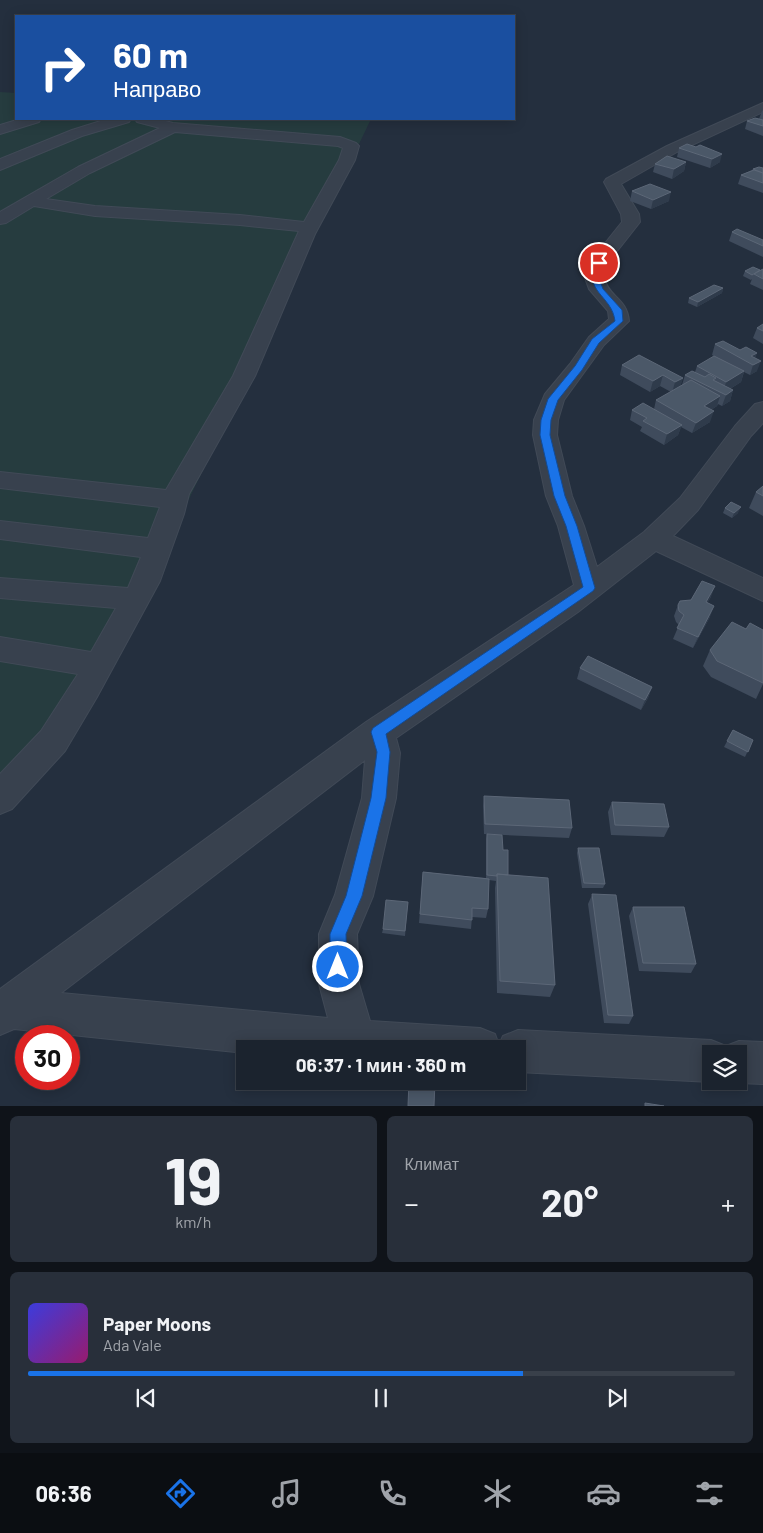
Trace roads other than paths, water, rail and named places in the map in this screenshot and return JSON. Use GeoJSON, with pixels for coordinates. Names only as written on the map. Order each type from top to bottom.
{"type":"FeatureCollection","features":[{"type":"Feature","properties":{"kind":"street"},"geometry":{"type":"LineString","coordinates":[[589,588],[571,526],[559,496],[545,435],[546,420],[553,399],[578,368],[596,341],[619,321],[618,310],[599,289],[595,278],[601,253],[612,246],[631,222],[630,214],[612,182],[672,149],[763,107]]}},
{"type":"Feature","properties":{"kind":"street"},"geometry":{"type":"LineString","coordinates":[[0,130],[31,120]]}},
{"type":"Feature","properties":{"kind":"street"},"geometry":{"type":"LineString","coordinates":[[0,165],[36,150],[121,120]]}},
{"type":"Feature","properties":{"kind":"street"},"geometry":{"type":"LineString","coordinates":[[0,798],[53,741],[146,581],[171,514],[175,498],[244,376],[310,229],[351,150],[350,144],[340,142],[168,127],[145,120]]}},
{"type":"Feature","properties":{"kind":"street"},"geometry":{"type":"LineString","coordinates":[[0,219],[84,170],[159,136],[169,130],[168,127]]}},
{"type":"Feature","properties":{"kind":"street"},"geometry":{"type":"LineString","coordinates":[[32,200],[95,211],[240,220],[296,225],[310,229]]}},
{"type":"Feature","properties":{"kind":"street"},"geometry":{"type":"LineString","coordinates":[[4,1011],[48,976],[378,732],[589,588],[654,539],[689,504],[743,431],[763,409]]}},
{"type":"Feature","properties":{"kind":"street"},"geometry":{"type":"LineString","coordinates":[[0,480],[139,497],[175,498]]}},
{"type":"Feature","properties":{"kind":"street"},"geometry":{"type":"LineString","coordinates":[[0,530],[157,549]]}},
{"type":"Feature","properties":{"kind":"street"},"geometry":{"type":"LineString","coordinates":[[654,539],[763,590]]}},
{"type":"Feature","properties":{"kind":"street"},"geometry":{"type":"LineString","coordinates":[[0,588],[135,599]]}},
{"type":"Feature","properties":{"kind":"street"},"geometry":{"type":"LineString","coordinates":[[0,648],[98,665]]}},
{"type":"Feature","properties":{"kind":"street"},"geometry":{"type":"LineString","coordinates":[[4,1011],[355,1040],[338,984],[338,934],[354,896],[379,798],[384,752],[378,732]]}},
{"type":"Feature","properties":{"kind":"street"},"geometry":{"type":"LineString","coordinates":[[526,1051],[702,1061]]}},
{"type":"Feature","properties":{"kind":"street"},"geometry":{"type":"LineString","coordinates":[[747,1062],[763,1063]]}}]}
